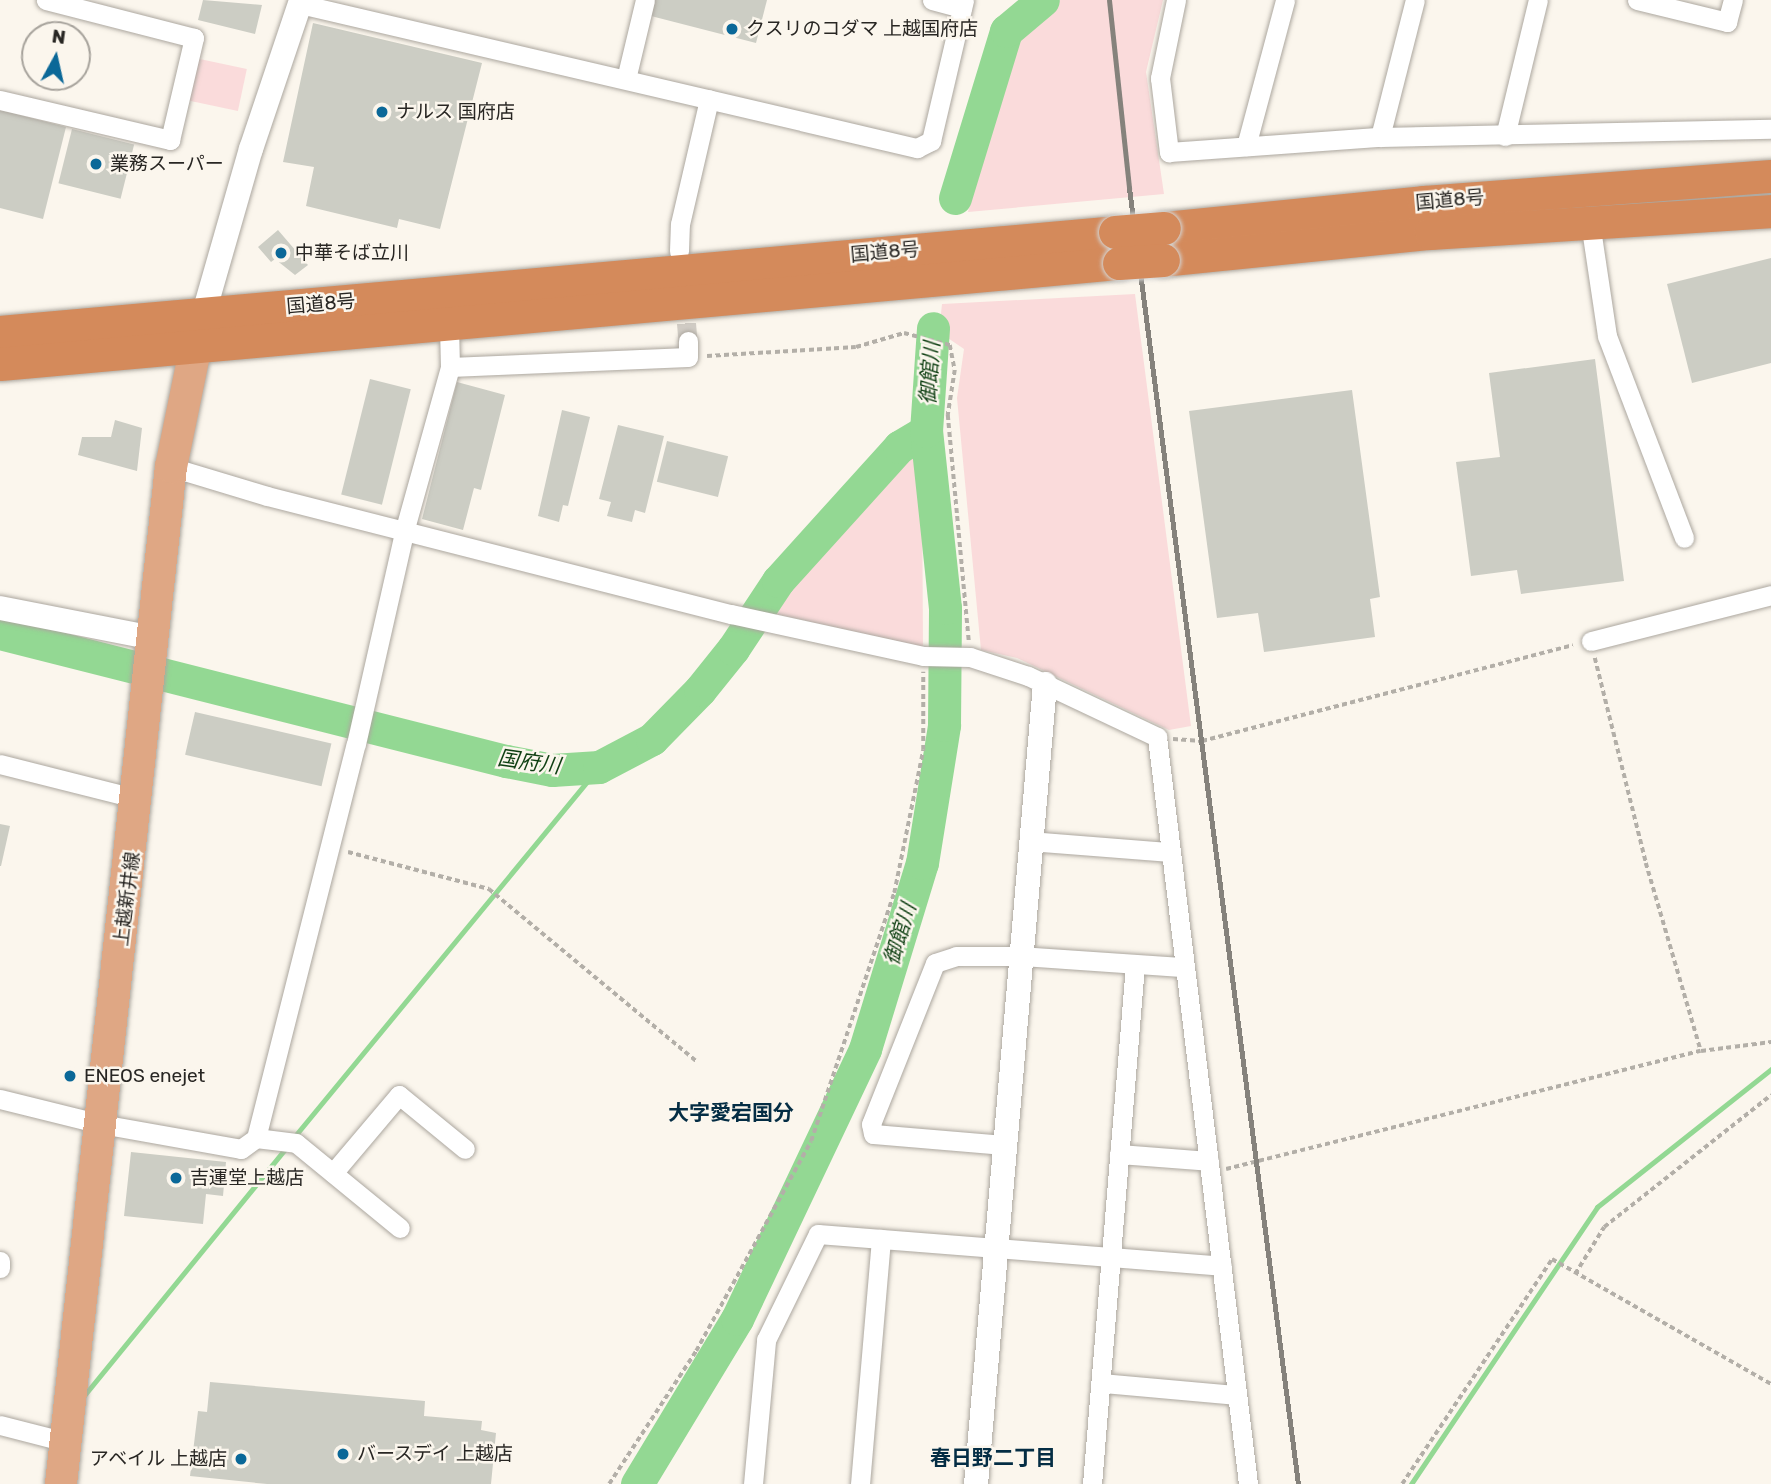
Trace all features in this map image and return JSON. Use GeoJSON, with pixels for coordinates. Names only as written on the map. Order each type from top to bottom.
{"type":"FeatureCollection","features":[{"type":"Feature","properties":{"kind":"highway","name":"国道8号"},"geometry":{"type":"LineString","coordinates":[[1163,244],[1424,202],[1771,176]]}},
{"type":"Feature","properties":{"kind":"highway","name":"国道8号"},"geometry":{"type":"LineString","coordinates":[[0,332],[1163,244],[1338,240],[1771,211]]}},
{"type":"Feature","properties":{"kind":"highway","name":"国道8号"},"geometry":{"type":"LineString","coordinates":[[0,364],[193,350],[449,325],[1117,248]]}},
{"type":"Feature","properties":{"kind":"main road","name":"上越新井線"},"geometry":{"type":"LineString","coordinates":[[61,1484],[147,720],[171,467],[193,350],[203,316]]}},
{"type":"Feature","properties":{"kind":"street"},"geometry":{"type":"LineString","coordinates":[[0,100],[170,140],[194,38],[46,0]]}},
{"type":"Feature","properties":{"kind":"street"},"geometry":{"type":"LineString","coordinates":[[626,79],[645,0]]}},
{"type":"Feature","properties":{"kind":"street"},"geometry":{"type":"LineString","coordinates":[[203,316],[251,149],[300,2],[922,148],[932,135],[963,4],[932,0]]}},
{"type":"Feature","properties":{"kind":"street"},"geometry":{"type":"LineString","coordinates":[[1176,0],[1160,78],[1169,152],[1380,137],[1771,129]]}},
{"type":"Feature","properties":{"kind":"street"},"geometry":{"type":"LineString","coordinates":[[1246,146],[1284,0]]}},
{"type":"Feature","properties":{"kind":"street"},"geometry":{"type":"LineString","coordinates":[[1380,137],[1415,0]]}},
{"type":"Feature","properties":{"kind":"street"},"geometry":{"type":"LineString","coordinates":[[1505,136],[1538,0]]}},
{"type":"Feature","properties":{"kind":"street"},"geometry":{"type":"LineString","coordinates":[[1637,0],[1727,22],[1733,0]]}},
{"type":"Feature","properties":{"kind":"street"},"geometry":{"type":"LineString","coordinates":[[679,251],[680,224],[709,99]]}},
{"type":"Feature","properties":{"kind":"street"},"geometry":{"type":"LineString","coordinates":[[1590,222],[1607,336],[1684,538]]}},
{"type":"Feature","properties":{"kind":"street"},"geometry":{"type":"LineString","coordinates":[[0,1099],[101,1124],[241,1149],[256,1138],[367,699],[404,532],[450,367],[449,325]]}},
{"type":"Feature","properties":{"kind":"street"},"geometry":{"type":"LineString","coordinates":[[450,367],[688,349]]}},
{"type":"Feature","properties":{"kind":"street"},"geometry":{"type":"LineString","coordinates":[[171,467],[404,532],[731,614],[923,656],[970,657],[1045,684],[1157,737],[1168,852],[1248,1484]]}},
{"type":"Feature","properties":{"kind":"street"},"geometry":{"type":"LineString","coordinates":[[1591,641],[1771,595]]}},
{"type":"Feature","properties":{"kind":"street"},"geometry":{"type":"LineString","coordinates":[[0,608],[153,638]]}},
{"type":"Feature","properties":{"kind":"street"},"geometry":{"type":"LineString","coordinates":[[976,1484],[1029,841],[1045,684]]}},
{"type":"Feature","properties":{"kind":"street"},"geometry":{"type":"LineString","coordinates":[[0,764],[138,799]]}},
{"type":"Feature","properties":{"kind":"street"},"geometry":{"type":"LineString","coordinates":[[1029,841],[1168,852]]}},
{"type":"Feature","properties":{"kind":"street"},"geometry":{"type":"LineString","coordinates":[[1004,1145],[873,1134],[871,1124],[935,963],[956,956],[1021,956],[1183,967]]}},
{"type":"Feature","properties":{"kind":"street"},"geometry":{"type":"LineString","coordinates":[[1092,1484],[1135,965]]}},
{"type":"Feature","properties":{"kind":"street"},"geometry":{"type":"LineString","coordinates":[[333,1173],[399,1095],[465,1149]]}},
{"type":"Feature","properties":{"kind":"street"},"geometry":{"type":"LineString","coordinates":[[256,1138],[296,1143],[400,1228]]}},
{"type":"Feature","properties":{"kind":"street"},"geometry":{"type":"LineString","coordinates":[[1119,1154],[1209,1166]]}},
{"type":"Feature","properties":{"kind":"street"},"geometry":{"type":"LineString","coordinates":[[753,1484],[766,1340],[818,1234],[1222,1266]]}},
{"type":"Feature","properties":{"kind":"street"},"geometry":{"type":"LineString","coordinates":[[860,1484],[881,1239]]}},
{"type":"Feature","properties":{"kind":"street"},"geometry":{"type":"LineString","coordinates":[[1102,1383],[1236,1395]]}},
{"type":"Feature","properties":{"kind":"street"},"geometry":{"type":"LineString","coordinates":[[0,1425],[66,1442]]}},
{"type":"Feature","properties":{"kind":"path"},"geometry":{"type":"LineString","coordinates":[[688,349],[856,347],[904,333],[943,341],[954,356],[948,415],[970,657]]}},
{"type":"Feature","properties":{"kind":"path"},"geometry":{"type":"LineString","coordinates":[[1157,737],[1202,741],[1591,641],[1646,863],[1701,1051]]}},
{"type":"Feature","properties":{"kind":"path"},"geometry":{"type":"LineString","coordinates":[[609,1484],[696,1351],[811,1141],[894,893],[923,750],[923,656]]}},
{"type":"Feature","properties":{"kind":"path"},"geometry":{"type":"LineString","coordinates":[[329,847],[489,889],[696,1061]]}},
{"type":"Feature","properties":{"kind":"path"},"geometry":{"type":"LineString","coordinates":[[1209,1166],[1257,1165],[1701,1051],[1771,1042]]}},
{"type":"Feature","properties":{"kind":"path"},"geometry":{"type":"LineString","coordinates":[[1575,1274],[1604,1227],[1771,1095]]}},
{"type":"Feature","properties":{"kind":"path"},"geometry":{"type":"LineString","coordinates":[[1402,1484],[1552,1259],[1771,1384]]}},
{"type":"Feature","properties":{"kind":"shaded area"},"geometry":{"type":"Polygon","coordinates":[[[1060,0],[1163,0],[1146,72],[1164,194],[968,212],[991,110],[1013,42],[1060,0]]]}},
{"type":"Feature","properties":{"kind":"shaded area"},"geometry":{"type":"Polygon","coordinates":[[[195,58],[247,69],[238,111],[186,100],[195,58]]]}},
{"type":"Feature","properties":{"kind":"shaded area"},"geometry":{"type":"Polygon","coordinates":[[[1135,294],[1191,726],[1169,730],[1017,658],[981,650],[957,398],[964,349],[939,332],[942,304],[1135,294]]]}},
{"type":"Feature","properties":{"kind":"shaded area"},"geometry":{"type":"Polygon","coordinates":[[[912,452],[921,458],[922,468],[923,647],[767,612],[893,463],[912,452]]]}},
{"type":"Feature","properties":{"kind":"building"},"geometry":{"type":"Polygon","coordinates":[[[203,0],[262,5],[255,34],[198,20],[203,0]]]}},
{"type":"Feature","properties":{"kind":"building","name":"クスリのコダマ 上越国府店"},"geometry":{"type":"Polygon","coordinates":[[[655,0],[767,0],[756,43],[651,16],[655,0]]]}},
{"type":"Feature","properties":{"kind":"building","name":"ナルス 国府店"},"geometry":{"type":"Polygon","coordinates":[[[313,23],[482,63],[440,229],[399,219],[397,228],[306,206],[314,167],[283,162],[313,23]]]}},
{"type":"Feature","properties":{"kind":"building"},"geometry":{"type":"Polygon","coordinates":[[[0,110],[66,127],[43,219],[0,208],[0,110]]]}},
{"type":"Feature","properties":{"kind":"building","name":"業務スーパー"},"geometry":{"type":"Polygon","coordinates":[[[72,129],[134,144],[121,199],[58,183],[72,129]]]}},
{"type":"Feature","properties":{"kind":"building","name":"中華そば立川"},"geometry":{"type":"Polygon","coordinates":[[[278,230],[308,265],[295,275],[275,259],[271,262],[258,247],[278,230]]]}},
{"type":"Feature","properties":{"kind":"building"},"geometry":{"type":"Polygon","coordinates":[[[1771,258],[1771,363],[1692,383],[1667,284],[1771,258]]]}},
{"type":"Feature","properties":{"kind":"building"},"geometry":{"type":"Polygon","coordinates":[[[1595,359],[1624,581],[1521,594],[1517,570],[1471,576],[1456,462],[1500,457],[1489,373],[1595,359]]]}},
{"type":"Feature","properties":{"kind":"building"},"geometry":{"type":"Polygon","coordinates":[[[370,379],[411,389],[382,505],[341,494],[370,379]]]}},
{"type":"Feature","properties":{"kind":"building"},"geometry":{"type":"Polygon","coordinates":[[[457,382],[505,395],[481,490],[474,488],[463,530],[422,519],[457,382]]]}},
{"type":"Feature","properties":{"kind":"building"},"geometry":{"type":"Polygon","coordinates":[[[1352,390],[1380,597],[1370,599],[1375,637],[1264,652],[1258,613],[1217,618],[1189,411],[1352,390]]]}},
{"type":"Feature","properties":{"kind":"building"},"geometry":{"type":"Polygon","coordinates":[[[562,410],[590,417],[568,506],[563,505],[559,522],[538,516],[562,410]]]}},
{"type":"Feature","properties":{"kind":"building"},"geometry":{"type":"Polygon","coordinates":[[[115,420],[142,428],[137,471],[78,455],[82,437],[111,437],[115,420]]]}},
{"type":"Feature","properties":{"kind":"building"},"geometry":{"type":"Polygon","coordinates":[[[618,425],[664,436],[645,513],[635,510],[632,522],[607,516],[611,502],[599,499],[618,425]]]}},
{"type":"Feature","properties":{"kind":"building"},"geometry":{"type":"Polygon","coordinates":[[[667,441],[728,456],[718,497],[657,482],[667,441]]]}},
{"type":"Feature","properties":{"kind":"building"},"geometry":{"type":"Polygon","coordinates":[[[195,712],[331,743],[322,786],[185,755],[195,712]]]}},
{"type":"Feature","properties":{"kind":"building"},"geometry":{"type":"Polygon","coordinates":[[[0,824],[10,826],[1,866],[0,866],[0,824]]]}},
{"type":"Feature","properties":{"kind":"building","name":"吉運堂上越店"},"geometry":{"type":"Polygon","coordinates":[[[131,1152],[226,1162],[223,1196],[206,1194],[203,1224],[124,1216],[131,1152]]]}},
{"type":"Feature","properties":{"kind":"building","name":"バースデイ 上越店"},"geometry":{"type":"Polygon","coordinates":[[[210,1382],[425,1401],[424,1416],[482,1421],[481,1430],[496,1433],[491,1484],[267,1484],[190,1476],[198,1411],[207,1412],[210,1382]]]}},
{"type":"Feature","properties":{"kind":"waterway","name":"御館川"},"geometry":{"type":"LineString","coordinates":[[955,198],[1006,31],[1043,0]]}},
{"type":"Feature","properties":{"kind":"waterway","name":"御館川"},"geometry":{"type":"LineString","coordinates":[[637,1484],[737,1319],[865,1049],[922,863],[944,725],[945,608],[926,431],[933,328]]}},
{"type":"Feature","properties":{"kind":"waterway","name":"国府川"},"geometry":{"type":"LineString","coordinates":[[0,633],[506,761],[552,770],[599,767],[652,739],[700,690],[733,649],[778,581],[899,447],[926,431]]}},
{"type":"Feature","properties":{"kind":"waterway"},"geometry":{"type":"LineString","coordinates":[[294,1137],[599,767]]}},
{"type":"Feature","properties":{"kind":"waterway"},"geometry":{"type":"LineString","coordinates":[[1411,1484],[1597,1207],[1771,1069]]}},
{"type":"Feature","properties":{"kind":"waterway"},"geometry":{"type":"LineString","coordinates":[[82,1398],[286,1148]]}},
{"type":"Feature","properties":{"kind":"tunnel"},"geometry":{"type":"LineString","coordinates":[[684,294],[688,341]]}},
{"type":"Feature","properties":{"kind":"railway"},"geometry":{"type":"LineString","coordinates":[[1109,0],[1129,188],[1298,1484]]}},
{"type":"Feature","properties":{"kind":"place","name":"クスリのコダマ 上越国府店"},"geometry":{"type":"Point","coordinates":[732,29]}},
{"type":"Feature","properties":{"kind":"place","name":"ナルス 国府店"},"geometry":{"type":"Point","coordinates":[382,112]}},
{"type":"Feature","properties":{"kind":"place","name":"業務スーパー"},"geometry":{"type":"Point","coordinates":[96,164]}},
{"type":"Feature","properties":{"kind":"place","name":"中華そば立川"},"geometry":{"type":"Point","coordinates":[281,253]}},
{"type":"Feature","properties":{"kind":"place","name":"ENEOS enejet"},"geometry":{"type":"Point","coordinates":[70,1076]}},
{"type":"Feature","properties":{"kind":"place","name":"吉運堂上越店"},"geometry":{"type":"Point","coordinates":[176,1178]}},
{"type":"Feature","properties":{"kind":"place","name":"バースデイ 上越店"},"geometry":{"type":"Point","coordinates":[343,1454]}},
{"type":"Feature","properties":{"kind":"place","name":"アベイル 上越店"},"geometry":{"type":"Point","coordinates":[241,1459]}},
{"type":"Feature","properties":{"kind":"district","name":"大字愛宕国分"},"geometry":{"type":"Point","coordinates":[731,1113]}},
{"type":"Feature","properties":{"kind":"district","name":"春日野二丁目"},"geometry":{"type":"Point","coordinates":[993,1458]}}]}
